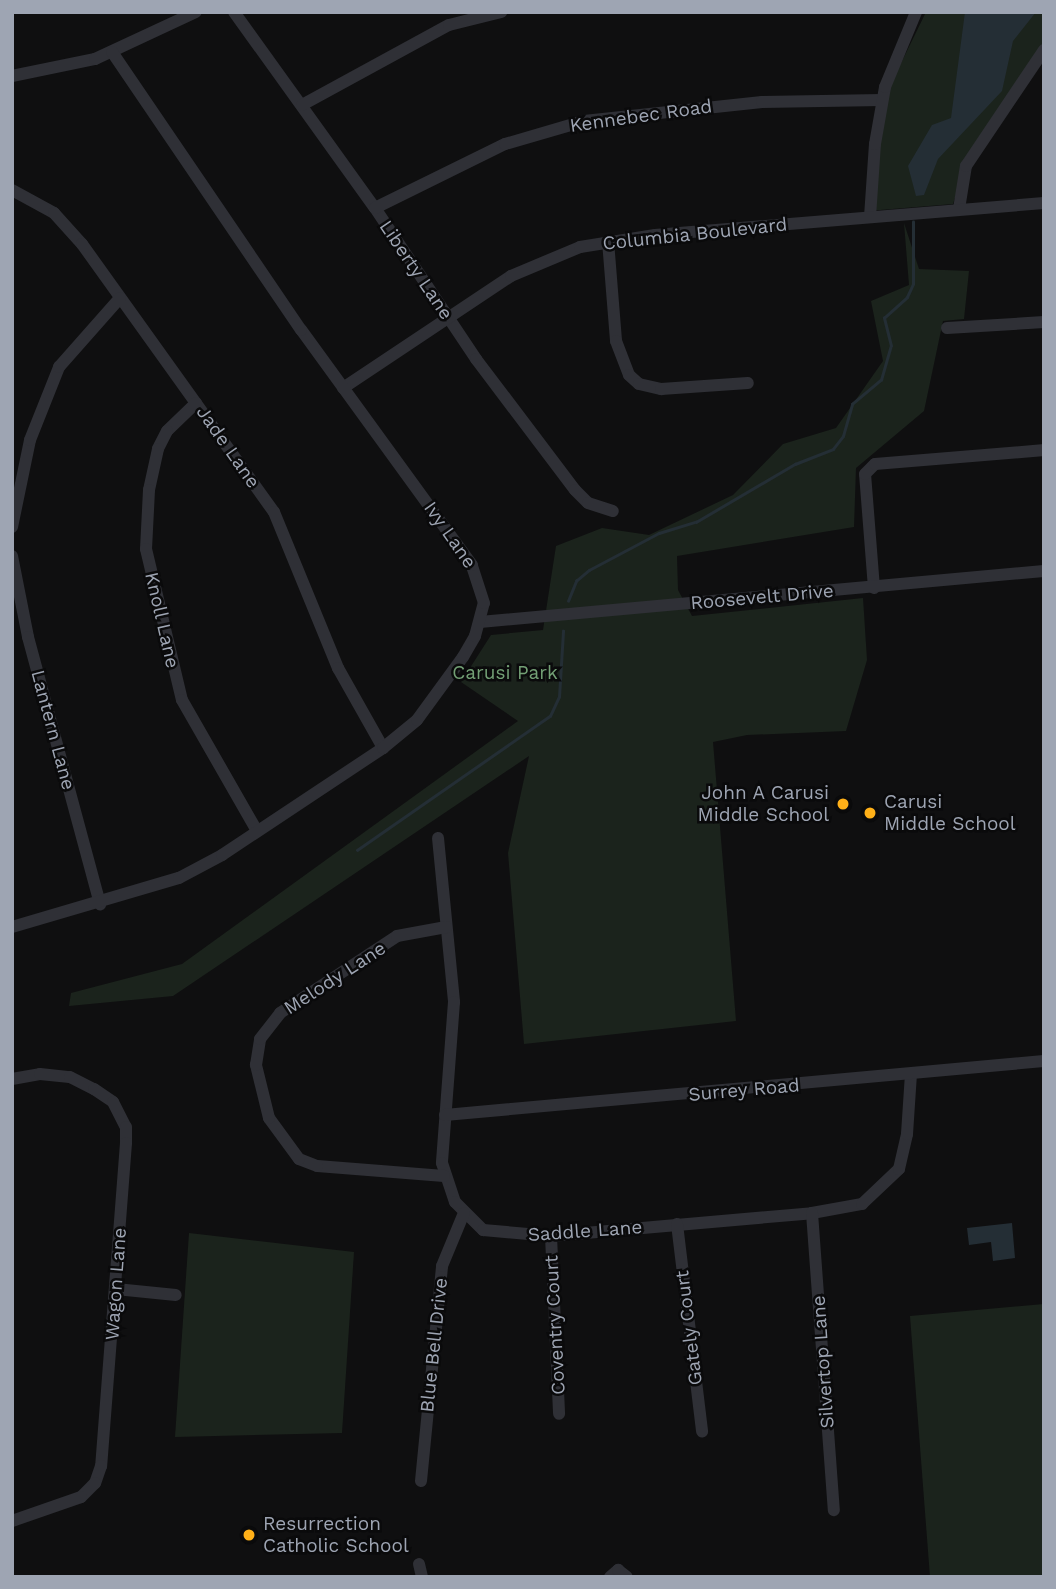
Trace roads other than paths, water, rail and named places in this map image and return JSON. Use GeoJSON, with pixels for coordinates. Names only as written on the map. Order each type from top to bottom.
{"type":"FeatureCollection","features":[{"type":"Feature","properties":{"kind":"street"},"geometry":{"type":"LineString","coordinates":[[12,76],[66,67],[112,52],[196,12]]}},
{"type":"Feature","properties":{"kind":"street","name":"Liberty Lane"},"geometry":{"type":"LineString","coordinates":[[234,12],[375,208],[446,315],[575,491],[588,503],[613,511]]}},
{"type":"Feature","properties":{"kind":"street"},"geometry":{"type":"LineString","coordinates":[[302,106],[449,25],[501,12]]}},
{"type":"Feature","properties":{"kind":"street"},"geometry":{"type":"LineString","coordinates":[[870,217],[883,100],[894,57],[916,12]]}},
{"type":"Feature","properties":{"kind":"street"},"geometry":{"type":"LineString","coordinates":[[959,209],[966,166],[1044,50]]}},
{"type":"Feature","properties":{"kind":"street","name":"Ivy Lane"},"geometry":{"type":"LineString","coordinates":[[12,927],[100,904],[179,878],[257,831],[383,748],[417,720],[463,657],[480,622],[483,594],[472,565],[343,388],[112,52]]}},
{"type":"Feature","properties":{"kind":"street","name":"Kennebec Road"},"geometry":{"type":"LineString","coordinates":[[375,208],[505,144],[584,121],[762,102],[883,100]]}},
{"type":"Feature","properties":{"kind":"street","name":"Jade Lane"},"geometry":{"type":"LineString","coordinates":[[12,190],[54,214],[120,298],[274,512],[338,668],[383,748]]}},
{"type":"Feature","properties":{"kind":"street","name":"Columbia Boulevard"},"geometry":{"type":"LineString","coordinates":[[343,388],[446,315],[544,260],[608,241],[1044,202]]}},
{"type":"Feature","properties":{"kind":"street"},"geometry":{"type":"LineString","coordinates":[[608,241],[616,341],[629,374],[639,384],[661,389],[748,383]]}},
{"type":"Feature","properties":{"kind":"street"},"geometry":{"type":"LineString","coordinates":[[12,527],[30,440],[59,367],[120,298]]}},
{"type":"Feature","properties":{"kind":"street"},"geometry":{"type":"LineString","coordinates":[[947,328],[1044,322]]}},
{"type":"Feature","properties":{"kind":"street","name":"Knoll Lane"},"geometry":{"type":"LineString","coordinates":[[196,403],[167,430],[158,449],[149,490],[146,549],[182,700],[257,831]]}},
{"type":"Feature","properties":{"kind":"street"},"geometry":{"type":"LineString","coordinates":[[874,588],[866,474],[875,464],[1044,450]]}},
{"type":"Feature","properties":{"kind":"street","name":"Lantern Lane"},"geometry":{"type":"LineString","coordinates":[[12,556],[28,636],[100,904]]}},
{"type":"Feature","properties":{"kind":"street","name":"Roosevelt Drive"},"geometry":{"type":"LineString","coordinates":[[480,622],[1044,572]]}},
{"type":"Feature","properties":{"kind":"street","name":"Saddle Lane"},"geometry":{"type":"LineString","coordinates":[[438,838],[454,1002],[445,1115],[444,1176],[464,1213],[483,1230],[551,1236],[812,1213],[862,1204],[892,1179],[907,1134],[911,1074]]}},
{"type":"Feature","properties":{"kind":"street","name":"Melody Lane"},"geometry":{"type":"LineString","coordinates":[[444,1176],[317,1166],[299,1159],[269,1118],[256,1065],[260,1039],[280,1013],[397,936],[446,926]]}},
{"type":"Feature","properties":{"kind":"street","name":"Surrey Road"},"geometry":{"type":"LineString","coordinates":[[445,1115],[1044,1062]]}},
{"type":"Feature","properties":{"kind":"street","name":"Wagon Lane"},"geometry":{"type":"LineString","coordinates":[[12,1079],[40,1074],[70,1077],[113,1102],[126,1127],[106,1428],[95,1483],[69,1504],[12,1521]]}},
{"type":"Feature","properties":{"kind":"street","name":"Blue Bell Drive"},"geometry":{"type":"LineString","coordinates":[[421,1481],[442,1266],[464,1213]]}},
{"type":"Feature","properties":{"kind":"street","name":"Silvertop Lane"},"geometry":{"type":"LineString","coordinates":[[812,1213],[834,1510]]}},
{"type":"Feature","properties":{"kind":"street","name":"Gately Court"},"geometry":{"type":"LineString","coordinates":[[677,1224],[702,1431]]}},
{"type":"Feature","properties":{"kind":"street","name":"Coventry Court"},"geometry":{"type":"LineString","coordinates":[[551,1236],[559,1414]]}},
{"type":"Feature","properties":{"kind":"street"},"geometry":{"type":"LineString","coordinates":[[116,1289],[176,1295]]}},
{"type":"Feature","properties":{"kind":"street"},"geometry":{"type":"LineString","coordinates":[[610,1577],[618,1570],[627,1577]]}},
{"type":"Feature","properties":{"kind":"waterway"},"geometry":{"type":"LineString","coordinates":[[568,601],[576,581],[589,570],[659,533],[696,522],[795,464],[833,449],[843,436],[852,404],[881,380],[891,346],[884,318],[907,297],[913,284],[913,222]]}},
{"type":"Feature","properties":{"kind":"waterway"},"geometry":{"type":"LineString","coordinates":[[357,850],[550,716],[559,697],[563,631]]}},
{"type":"Feature","properties":{"kind":"place","name":"John A Carusi Middle School"},"geometry":{"type":"Point","coordinates":[843,804]}},
{"type":"Feature","properties":{"kind":"place","name":"Carusi Middle School"},"geometry":{"type":"Point","coordinates":[870,813]}},
{"type":"Feature","properties":{"kind":"place","name":"Resurrection Catholic School"},"geometry":{"type":"Point","coordinates":[249,1535]}},
{"type":"Feature","properties":{"kind":"park label","name":"Carusi Park"},"geometry":{"type":"Point","coordinates":[505,673]}}]}
